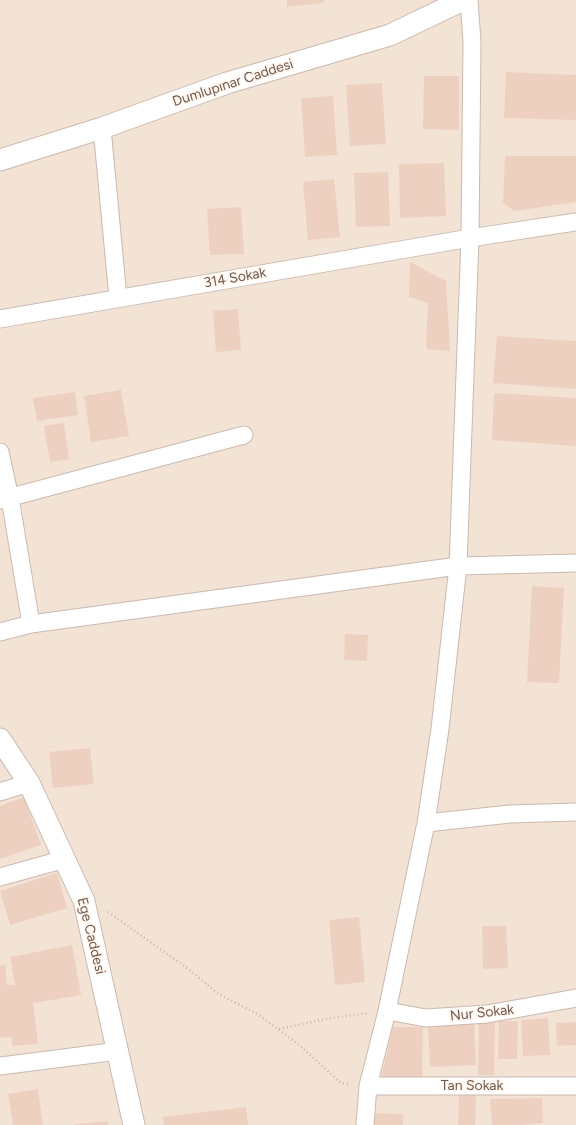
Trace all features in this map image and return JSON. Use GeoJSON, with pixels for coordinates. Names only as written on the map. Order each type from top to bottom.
{"type":"FeatureCollection","features":[{"type":"Feature","properties":{"kind":"street","name":"Dumlupınar Caddesi"},"geometry":{"type":"LineString","coordinates":[[0,160],[102,128],[228,83],[390,35],[463,0]]}},
{"type":"Feature","properties":{"kind":"street"},"geometry":{"type":"LineString","coordinates":[[364,1125],[368,1086],[387,1010],[426,823],[440,729],[458,566],[470,238],[472,42],[470,0]]}},
{"type":"Feature","properties":{"kind":"street"},"geometry":{"type":"LineString","coordinates":[[102,128],[118,298]]}},
{"type":"Feature","properties":{"kind":"street","name":"314 Sokak"},"geometry":{"type":"LineString","coordinates":[[0,319],[470,238],[576,222]]}},
{"type":"Feature","properties":{"kind":"street"},"geometry":{"type":"LineString","coordinates":[[5,499],[244,434]]}},
{"type":"Feature","properties":{"kind":"street"},"geometry":{"type":"LineString","coordinates":[[0,452],[5,499],[31,624]]}},
{"type":"Feature","properties":{"kind":"street"},"geometry":{"type":"LineString","coordinates":[[0,632],[31,624],[458,566],[576,564]]}},
{"type":"Feature","properties":{"kind":"street","name":"Ege Caddesi"},"geometry":{"type":"LineString","coordinates":[[0,739],[29,783],[84,901],[134,1125]]}},
{"type":"Feature","properties":{"kind":"street"},"geometry":{"type":"LineString","coordinates":[[0,792],[29,783]]}},
{"type":"Feature","properties":{"kind":"street"},"geometry":{"type":"LineString","coordinates":[[426,823],[510,814],[576,812]]}},
{"type":"Feature","properties":{"kind":"street"},"geometry":{"type":"LineString","coordinates":[[0,877],[65,859]]}},
{"type":"Feature","properties":{"kind":"street","name":"Nur Sokak"},"geometry":{"type":"LineString","coordinates":[[387,1010],[426,1018],[487,1014],[576,998]]}},
{"type":"Feature","properties":{"kind":"street"},"geometry":{"type":"LineString","coordinates":[[0,1066],[118,1051]]}},
{"type":"Feature","properties":{"kind":"street","name":"Tan Sokak"},"geometry":{"type":"LineString","coordinates":[[368,1086],[576,1086]]}},
{"type":"Feature","properties":{"kind":"path"},"geometry":{"type":"LineString","coordinates":[[84,901],[108,913],[190,971],[216,993],[259,1015],[298,1044],[341,1083],[368,1086]]}},
{"type":"Feature","properties":{"kind":"path"},"geometry":{"type":"LineString","coordinates":[[279,1030],[325,1019],[387,1010]]}},
{"type":"Feature","properties":{"kind":"shaded area"},"geometry":{"type":"Polygon","coordinates":[[[0,0],[576,0],[576,1125],[0,1125],[0,0]]]}},
{"type":"Feature","properties":{"kind":"building"},"geometry":{"type":"Polygon","coordinates":[[[287,0],[324,0],[324,3],[287,7],[287,0]]]}},
{"type":"Feature","properties":{"kind":"building"},"geometry":{"type":"Polygon","coordinates":[[[506,72],[576,75],[576,120],[504,118],[506,72]]]}},
{"type":"Feature","properties":{"kind":"building"},"geometry":{"type":"Polygon","coordinates":[[[424,76],[459,76],[459,130],[423,129],[424,76]]]}},
{"type":"Feature","properties":{"kind":"building"},"geometry":{"type":"Polygon","coordinates":[[[382,83],[386,144],[350,146],[346,85],[382,83]]]}},
{"type":"Feature","properties":{"kind":"building"},"geometry":{"type":"Polygon","coordinates":[[[333,96],[337,155],[305,157],[301,98],[333,96]]]}},
{"type":"Feature","properties":{"kind":"building"},"geometry":{"type":"Polygon","coordinates":[[[505,156],[576,156],[576,202],[514,211],[503,203],[505,156]]]}},
{"type":"Feature","properties":{"kind":"building"},"geometry":{"type":"Polygon","coordinates":[[[444,163],[446,216],[400,218],[399,164],[444,163]]]}},
{"type":"Feature","properties":{"kind":"building"},"geometry":{"type":"Polygon","coordinates":[[[388,172],[390,226],[356,227],[354,173],[388,172]]]}},
{"type":"Feature","properties":{"kind":"building"},"geometry":{"type":"Polygon","coordinates":[[[334,179],[340,237],[308,240],[303,182],[334,179]]]}},
{"type":"Feature","properties":{"kind":"building"},"geometry":{"type":"Polygon","coordinates":[[[241,207],[244,254],[210,255],[207,209],[241,207]]]}},
{"type":"Feature","properties":{"kind":"building"},"geometry":{"type":"Polygon","coordinates":[[[410,262],[446,281],[450,351],[426,349],[428,303],[409,297],[410,262]]]}},
{"type":"Feature","properties":{"kind":"building"},"geometry":{"type":"Polygon","coordinates":[[[238,309],[241,350],[216,352],[213,311],[238,309]]]}},
{"type":"Feature","properties":{"kind":"building"},"geometry":{"type":"Polygon","coordinates":[[[497,336],[576,341],[576,389],[493,383],[497,336]]]}},
{"type":"Feature","properties":{"kind":"building"},"geometry":{"type":"Polygon","coordinates":[[[121,390],[129,436],[91,442],[84,396],[121,390]]]}},
{"type":"Feature","properties":{"kind":"building"},"geometry":{"type":"Polygon","coordinates":[[[75,392],[78,415],[37,421],[33,398],[75,392]]]}},
{"type":"Feature","properties":{"kind":"building"},"geometry":{"type":"Polygon","coordinates":[[[494,393],[576,398],[576,446],[492,440],[494,393]]]}},
{"type":"Feature","properties":{"kind":"building"},"geometry":{"type":"Polygon","coordinates":[[[64,423],[69,459],[50,462],[44,426],[64,423]]]}},
{"type":"Feature","properties":{"kind":"building"},"geometry":{"type":"Polygon","coordinates":[[[532,586],[564,588],[559,683],[527,682],[532,586]]]}},
{"type":"Feature","properties":{"kind":"building"},"geometry":{"type":"Polygon","coordinates":[[[345,634],[368,635],[367,661],[344,660],[345,634]]]}},
{"type":"Feature","properties":{"kind":"building"},"geometry":{"type":"Polygon","coordinates":[[[90,748],[94,784],[53,788],[49,752],[90,748]]]}},
{"type":"Feature","properties":{"kind":"building"},"geometry":{"type":"Polygon","coordinates":[[[24,797],[41,845],[0,859],[0,806],[24,797]]]}},
{"type":"Feature","properties":{"kind":"building"},"geometry":{"type":"Polygon","coordinates":[[[57,873],[67,908],[10,925],[0,891],[57,873]]]}},
{"type":"Feature","properties":{"kind":"building"},"geometry":{"type":"Polygon","coordinates":[[[359,917],[365,982],[335,985],[329,920],[359,917]]]}},
{"type":"Feature","properties":{"kind":"building"},"geometry":{"type":"Polygon","coordinates":[[[482,926],[506,926],[508,968],[483,969],[482,926]]]}},
{"type":"Feature","properties":{"kind":"building"},"geometry":{"type":"Polygon","coordinates":[[[72,945],[81,995],[33,1003],[38,1044],[13,1046],[11,1037],[0,1038],[0,966],[5,964],[7,985],[15,985],[10,957],[72,945]]]}},
{"type":"Feature","properties":{"kind":"building"},"geometry":{"type":"Polygon","coordinates":[[[548,1018],[550,1055],[523,1056],[521,1020],[548,1018]]]}},
{"type":"Feature","properties":{"kind":"building"},"geometry":{"type":"Polygon","coordinates":[[[479,1021],[495,1022],[494,1075],[478,1075],[479,1021]]]}},
{"type":"Feature","properties":{"kind":"building"},"geometry":{"type":"Polygon","coordinates":[[[499,1021],[518,1021],[517,1059],[498,1059],[499,1021]]]}},
{"type":"Feature","properties":{"kind":"building"},"geometry":{"type":"Polygon","coordinates":[[[576,1022],[576,1045],[557,1046],[556,1023],[576,1022]]]}},
{"type":"Feature","properties":{"kind":"building"},"geometry":{"type":"Polygon","coordinates":[[[474,1024],[476,1065],[430,1067],[428,1026],[474,1024]]]}},
{"type":"Feature","properties":{"kind":"building"},"geometry":{"type":"Polygon","coordinates":[[[393,1027],[423,1027],[422,1077],[381,1078],[393,1027]]]}},
{"type":"Feature","properties":{"kind":"building"},"geometry":{"type":"Polygon","coordinates":[[[38,1089],[43,1125],[13,1125],[8,1094],[38,1089]]]}},
{"type":"Feature","properties":{"kind":"building"},"geometry":{"type":"Polygon","coordinates":[[[459,1095],[476,1095],[475,1125],[458,1125],[459,1095]]]}},
{"type":"Feature","properties":{"kind":"building"},"geometry":{"type":"Polygon","coordinates":[[[542,1098],[543,1123],[492,1125],[490,1099],[542,1098]]]}},
{"type":"Feature","properties":{"kind":"building"},"geometry":{"type":"Polygon","coordinates":[[[246,1107],[248,1125],[164,1125],[163,1117],[246,1107]]]}},
{"type":"Feature","properties":{"kind":"building"},"geometry":{"type":"Polygon","coordinates":[[[373,1113],[403,1114],[403,1125],[372,1125],[373,1113]]]}},
{"type":"Feature","properties":{"kind":"building"},"geometry":{"type":"Polygon","coordinates":[[[108,1121],[108,1125],[75,1125],[75,1124],[108,1121]]]}}]}
